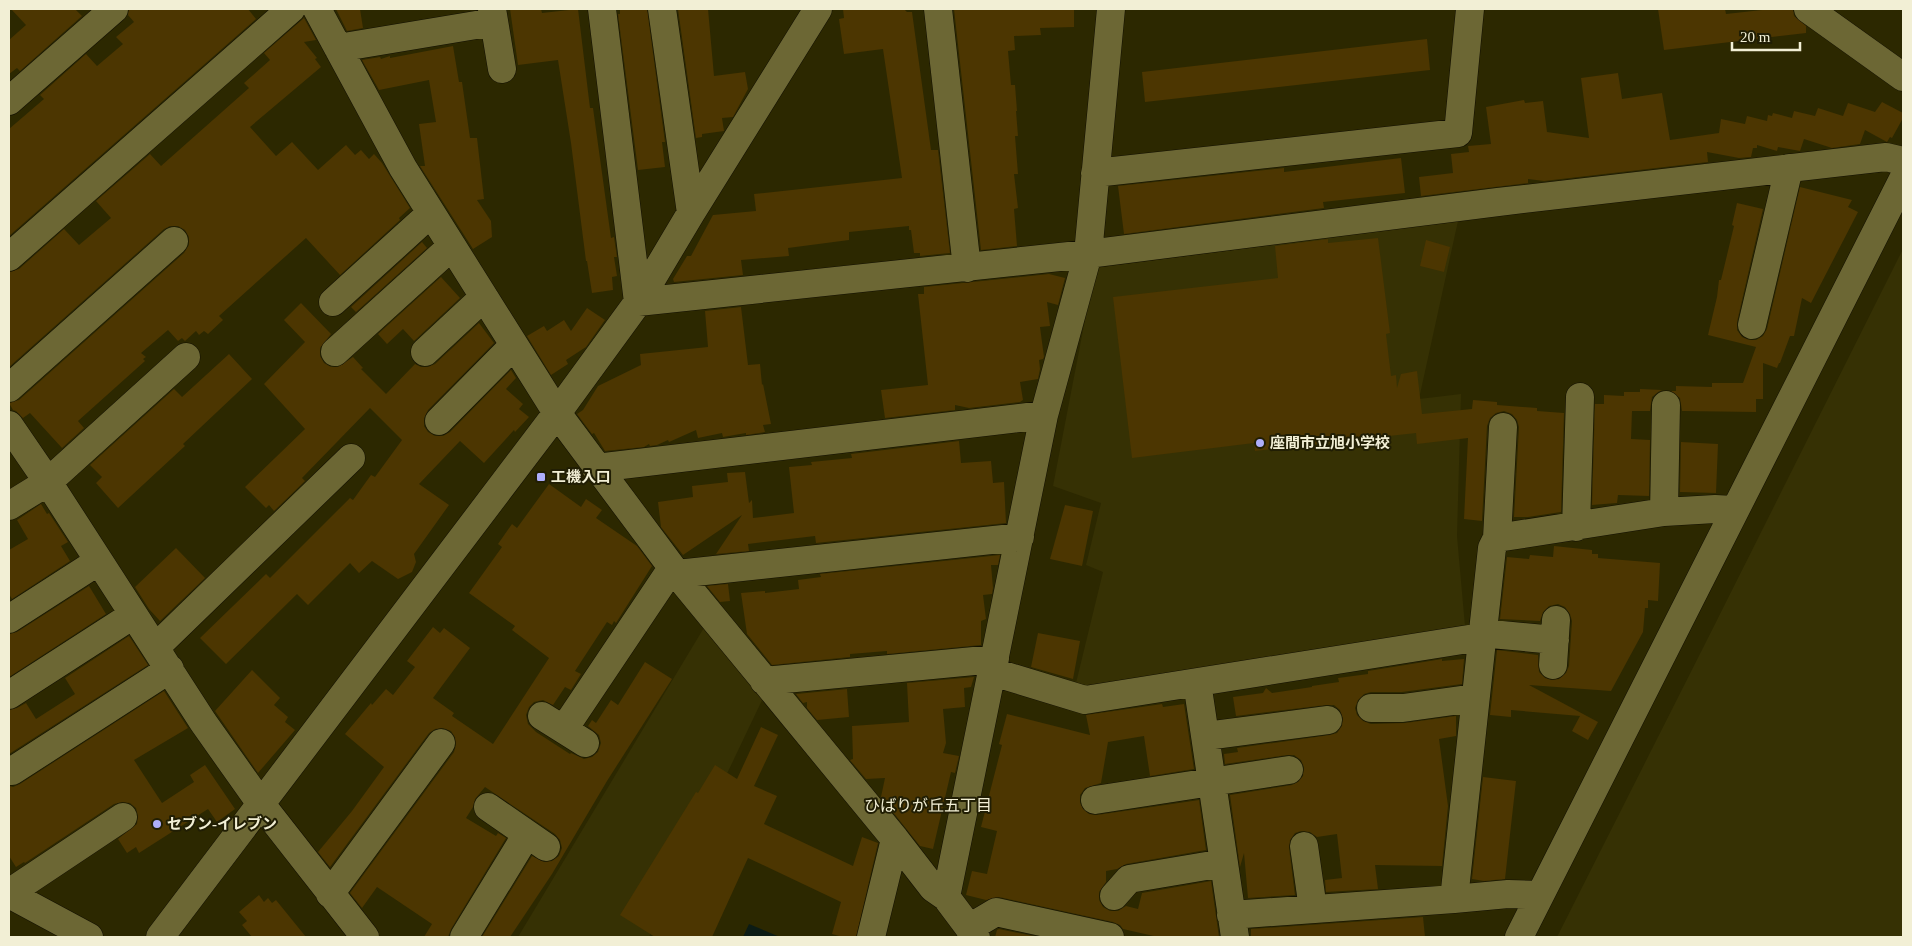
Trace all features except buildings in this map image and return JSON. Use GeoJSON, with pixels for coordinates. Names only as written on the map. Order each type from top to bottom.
{"type":"FeatureCollection","features":[{"type":"Feature","properties":{"kind":"street"},"geometry":{"type":"LineString","coordinates":[[9,257],[291,9]]}},
{"type":"Feature","properties":{"kind":"street"},"geometry":{"type":"LineString","coordinates":[[317,9],[398,160],[557,413],[674,571],[895,839],[933,888],[946,897],[972,933],[996,912],[1110,937]]}},
{"type":"Feature","properties":{"kind":"street"},"geometry":{"type":"LineString","coordinates":[[602,9],[638,302]]}},
{"type":"Feature","properties":{"kind":"street"},"geometry":{"type":"LineString","coordinates":[[662,9],[691,213]]}},
{"type":"Feature","properties":{"kind":"street"},"geometry":{"type":"LineString","coordinates":[[160,937],[557,413],[638,302],[818,9]]}},
{"type":"Feature","properties":{"kind":"street"},"geometry":{"type":"LineString","coordinates":[[938,9],[967,268]]}},
{"type":"Feature","properties":{"kind":"street"},"geometry":{"type":"LineString","coordinates":[[946,897],[1044,415],[1088,254],[1111,9]]}},
{"type":"Feature","properties":{"kind":"street"},"geometry":{"type":"LineString","coordinates":[[1095,173],[1458,133],[1470,9]]}},
{"type":"Feature","properties":{"kind":"street"},"geometry":{"type":"LineString","coordinates":[[1808,9],[1903,77]]}},
{"type":"Feature","properties":{"kind":"street"},"geometry":{"type":"LineString","coordinates":[[9,101],[103,12]]}},
{"type":"Feature","properties":{"kind":"street"},"geometry":{"type":"LineString","coordinates":[[338,48],[493,15],[502,69]]}},
{"type":"Feature","properties":{"kind":"street"},"geometry":{"type":"LineString","coordinates":[[638,302],[1088,254],[1886,157],[1903,161]]}},
{"type":"Feature","properties":{"kind":"street"},"geometry":{"type":"LineString","coordinates":[[1752,325],[1789,168]]}},
{"type":"Feature","properties":{"kind":"street"},"geometry":{"type":"LineString","coordinates":[[1519,937],[1903,179]]}},
{"type":"Feature","properties":{"kind":"street"},"geometry":{"type":"LineString","coordinates":[[333,302],[431,212]]}},
{"type":"Feature","properties":{"kind":"street"},"geometry":{"type":"LineString","coordinates":[[9,388],[174,242]]}},
{"type":"Feature","properties":{"kind":"street"},"geometry":{"type":"LineString","coordinates":[[336,352],[452,246]]}},
{"type":"Feature","properties":{"kind":"street"},"geometry":{"type":"LineString","coordinates":[[425,352],[484,297]]}},
{"type":"Feature","properties":{"kind":"street"},"geometry":{"type":"LineString","coordinates":[[439,420],[514,345]]}},
{"type":"Feature","properties":{"kind":"street"},"geometry":{"type":"LineString","coordinates":[[9,506],[48,482],[186,357]]}},
{"type":"Feature","properties":{"kind":"street"},"geometry":{"type":"LineString","coordinates":[[1576,526],[1580,397]]}},
{"type":"Feature","properties":{"kind":"street"},"geometry":{"type":"LineString","coordinates":[[1664,512],[1666,405]]}},
{"type":"Feature","properties":{"kind":"street"},"geometry":{"type":"LineString","coordinates":[[596,468],[1044,415]]}},
{"type":"Feature","properties":{"kind":"street"},"geometry":{"type":"LineString","coordinates":[[9,426],[48,482],[204,722],[261,804],[365,937]]}},
{"type":"Feature","properties":{"kind":"street"},"geometry":{"type":"LineString","coordinates":[[1454,899],[1481,637],[1492,548],[1497,538],[1503,427]]}},
{"type":"Feature","properties":{"kind":"street"},"geometry":{"type":"LineString","coordinates":[[12,771],[163,658],[351,458]]}},
{"type":"Feature","properties":{"kind":"street"},"geometry":{"type":"LineString","coordinates":[[1497,538],[1664,512],[1715,509],[1734,510]]}},
{"type":"Feature","properties":{"kind":"street"},"geometry":{"type":"LineString","coordinates":[[564,729],[674,571],[1020,537]]}},
{"type":"Feature","properties":{"kind":"street"},"geometry":{"type":"LineString","coordinates":[[9,619],[99,562]]}},
{"type":"Feature","properties":{"kind":"street"},"geometry":{"type":"LineString","coordinates":[[9,695],[133,615]]}},
{"type":"Feature","properties":{"kind":"street"},"geometry":{"type":"LineString","coordinates":[[764,681],[994,666],[1085,700],[1491,634],[1555,642]]}},
{"type":"Feature","properties":{"kind":"street"},"geometry":{"type":"LineString","coordinates":[[1197,682],[1233,926],[1313,909],[1508,894],[1540,894]]}},
{"type":"Feature","properties":{"kind":"street"},"geometry":{"type":"LineString","coordinates":[[1371,708],[1403,708],[1475,698]]}},
{"type":"Feature","properties":{"kind":"street"},"geometry":{"type":"LineString","coordinates":[[1206,736],[1328,720]]}},
{"type":"Feature","properties":{"kind":"street"},"geometry":{"type":"LineString","coordinates":[[330,894],[441,743]]}},
{"type":"Feature","properties":{"kind":"street"},"geometry":{"type":"LineString","coordinates":[[1095,800],[1289,770]]}},
{"type":"Feature","properties":{"kind":"street"},"geometry":{"type":"LineString","coordinates":[[464,937],[493,908],[536,840],[488,808]]}},
{"type":"Feature","properties":{"kind":"street"},"geometry":{"type":"LineString","coordinates":[[89,937],[9,894],[123,817]]}},
{"type":"Feature","properties":{"kind":"street"},"geometry":{"type":"LineString","coordinates":[[871,937],[895,839]]}},
{"type":"Feature","properties":{"kind":"street"},"geometry":{"type":"LineString","coordinates":[[1304,846],[1313,909]]}},
{"type":"Feature","properties":{"kind":"street"},"geometry":{"type":"LineString","coordinates":[[1114,896],[1129,879],[1224,863]]}},
{"type":"Feature","properties":{"kind":"shaded area","name":"座間市立旭小学校"},"geometry":{"type":"Polygon","coordinates":[[[1458,221],[1419,399],[1461,394],[1457,536],[1465,626],[1090,686],[1076,683],[1103,572],[1086,565],[1101,503],[1053,486],[1095,268],[1458,221]]]}},
{"type":"Feature","properties":{"kind":"shaded area"},"geometry":{"type":"Polygon","coordinates":[[[1903,249],[1903,937],[1557,937],[1707,640],[1903,249]]]}},
{"type":"Feature","properties":{"kind":"shaded area"},"geometry":{"type":"Polygon","coordinates":[[[705,626],[765,694],[649,937],[518,937],[705,626]]]}},
{"type":"Feature","properties":{"kind":"shaded area"},"geometry":{"type":"Polygon","coordinates":[[[749,924],[780,937],[743,937],[749,924]]]}},
{"type":"Feature","properties":{"kind":"place","name":"座間市立旭小学校"},"geometry":{"type":"Point","coordinates":[1260,443]}},
{"type":"Feature","properties":{"kind":"place","name":"工機入口"},"geometry":{"type":"Point","coordinates":[541,477]}},
{"type":"Feature","properties":{"kind":"place","name":"セブン-イレブン"},"geometry":{"type":"Point","coordinates":[157,824]}},
{"type":"Feature","properties":{"kind":"district","name":"ひばりが丘五丁目"},"geometry":{"type":"Point","coordinates":[928,805]}}]}
